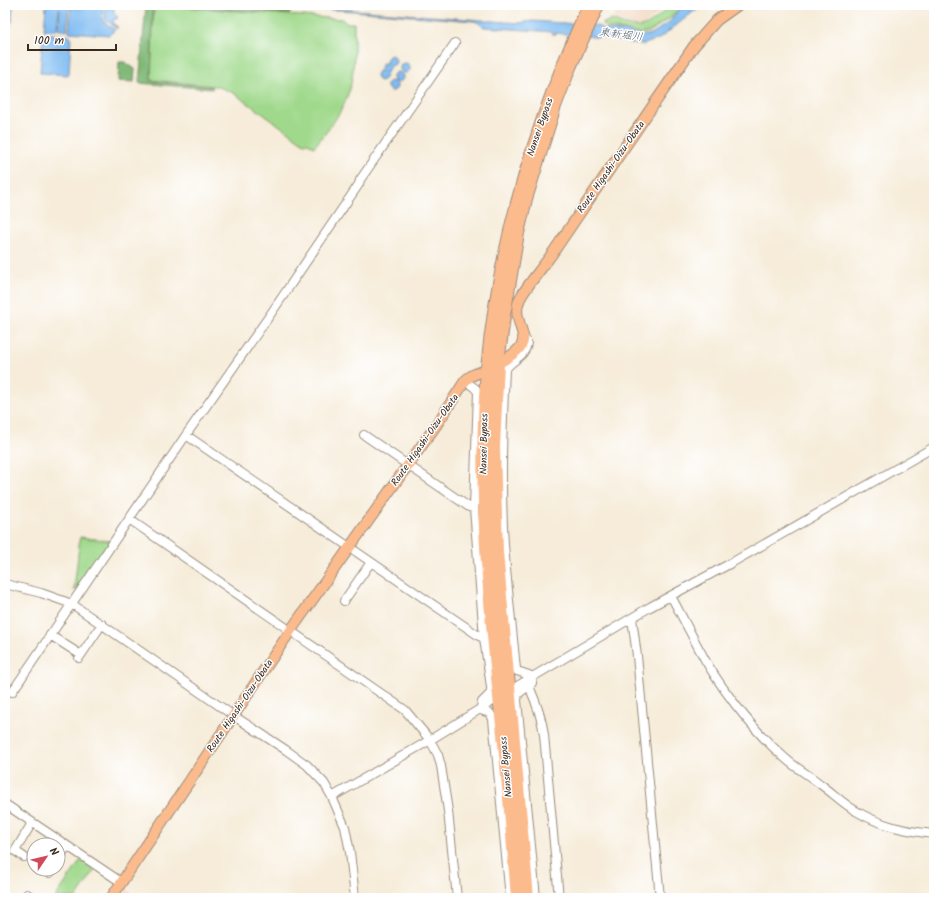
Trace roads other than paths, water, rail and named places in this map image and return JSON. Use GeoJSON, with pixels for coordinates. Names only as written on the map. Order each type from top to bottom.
{"type":"FeatureCollection","features":[{"type":"Feature","properties":{"kind":"highway","name":"Nansei Bypass"},"geometry":{"type":"LineString","coordinates":[[586,21],[589,5]]}},
{"type":"Feature","properties":{"kind":"highway","name":"Nansei Bypass"},"geometry":{"type":"LineString","coordinates":[[528,898],[488,574],[484,490],[484,421],[487,369],[497,291],[514,213],[537,133],[560,69],[586,21],[598,5]]}},
{"type":"Feature","properties":{"kind":"highway","name":"Nansei Bypass"},"geometry":{"type":"LineString","coordinates":[[517,898],[504,694],[497,552],[494,447],[498,362],[504,316],[526,199],[578,38]]}},
{"type":"Feature","properties":{"kind":"main road","name":"Route Higashi-Oizu-Obata"},"geometry":{"type":"LineString","coordinates":[[111,898],[291,630],[465,381],[471,375],[487,369],[519,349],[523,344],[524,337],[517,313],[517,307],[521,296],[554,251],[694,46],[717,20],[738,5]]}},
{"type":"Feature","properties":{"kind":"street"},"geometry":{"type":"LineString","coordinates":[[12,692],[186,435],[281,300],[359,184],[360,180],[455,43]]}},
{"type":"Feature","properties":{"kind":"street"},"geometry":{"type":"LineString","coordinates":[[524,337],[527,342],[525,351],[505,370],[502,436],[502,509],[516,669],[521,673],[532,677]]}},
{"type":"Feature","properties":{"kind":"street"},"geometry":{"type":"LineString","coordinates":[[465,381],[478,392],[474,508],[484,638],[491,687],[491,693],[482,702],[481,708]]}},
{"type":"Feature","properties":{"kind":"street"},"geometry":{"type":"LineString","coordinates":[[186,435],[484,638]]}},
{"type":"Feature","properties":{"kind":"street"},"geometry":{"type":"LineString","coordinates":[[364,435],[469,507],[474,508]]}},
{"type":"Feature","properties":{"kind":"street"},"geometry":{"type":"LineString","coordinates":[[332,797],[430,740],[632,618],[934,447]]}},
{"type":"Feature","properties":{"kind":"street"},"geometry":{"type":"LineString","coordinates":[[129,519],[405,710],[430,740],[438,755],[444,777],[457,898]]}},
{"type":"Feature","properties":{"kind":"street"},"geometry":{"type":"LineString","coordinates":[[344,601],[371,562]]}},
{"type":"Feature","properties":{"kind":"street"},"geometry":{"type":"LineString","coordinates":[[5,584],[41,593],[72,604],[307,765],[324,783],[332,797],[345,828],[350,852],[355,898]]}},
{"type":"Feature","properties":{"kind":"street"},"geometry":{"type":"LineString","coordinates":[[671,596],[698,648],[718,680],[741,711],[786,759],[855,811],[869,818],[903,830],[934,834]]}},
{"type":"Feature","properties":{"kind":"street"},"geometry":{"type":"LineString","coordinates":[[632,618],[638,663],[660,898]]}},
{"type":"Feature","properties":{"kind":"street"},"geometry":{"type":"LineString","coordinates":[[50,635],[80,657],[102,624]]}},
{"type":"Feature","properties":{"kind":"street"},"geometry":{"type":"LineString","coordinates":[[532,677],[532,683],[518,694],[517,700],[536,898]]}},
{"type":"Feature","properties":{"kind":"street"},"geometry":{"type":"LineString","coordinates":[[529,686],[538,706],[544,735],[559,898]]}},
{"type":"Feature","properties":{"kind":"street"},"geometry":{"type":"LineString","coordinates":[[481,708],[483,711],[490,713],[493,719],[510,898]]}},
{"type":"Feature","properties":{"kind":"street"},"geometry":{"type":"LineString","coordinates":[[5,804],[122,882]]}},
{"type":"Feature","properties":{"kind":"street"},"geometry":{"type":"LineString","coordinates":[[24,857],[15,851],[32,823]]}},
{"type":"Feature","properties":{"kind":"street"},"geometry":{"type":"LineString","coordinates":[[24,898],[27,894],[33,898]]}},
{"type":"Feature","properties":{"kind":"water"},"geometry":{"type":"Polygon","coordinates":[[[5,5],[13,5],[12,22],[10,27],[5,27],[5,5]]]}},
{"type":"Feature","properties":{"kind":"water"},"geometry":{"type":"Polygon","coordinates":[[[46,5],[69,5],[67,31],[59,30],[60,9],[57,30],[44,30],[46,5]]]}},
{"type":"Feature","properties":{"kind":"water"},"geometry":{"type":"Polygon","coordinates":[[[71,5],[103,5],[102,20],[115,30],[109,35],[69,32],[71,5]]]}},
{"type":"Feature","properties":{"kind":"water"},"geometry":{"type":"Polygon","coordinates":[[[105,5],[114,5],[114,14],[118,17],[117,19],[113,19],[114,25],[117,26],[117,29],[105,19],[105,5]]]}},
{"type":"Feature","properties":{"kind":"water","name":"東新堀川"},"geometry":{"type":"Polygon","coordinates":[[[253,5],[292,5],[519,23],[532,21],[593,25],[605,30],[625,31],[639,36],[653,33],[668,23],[685,5],[702,5],[659,39],[642,45],[604,38],[555,33],[555,35],[552,34],[552,32],[484,27],[473,21],[253,5]]]}},
{"type":"Feature","properties":{"kind":"water"},"geometry":{"type":"Polygon","coordinates":[[[43,33],[71,36],[69,75],[40,73],[43,33]]]}},
{"type":"Feature","properties":{"kind":"water"},"geometry":{"type":"Polygon","coordinates":[[[392,55],[396,62],[394,65],[390,66],[387,73],[385,73],[386,77],[380,81],[377,79],[376,75],[378,71],[382,71],[380,68],[383,63],[387,63],[386,60],[392,55]]]}},
{"type":"Feature","properties":{"kind":"water"},"geometry":{"type":"Polygon","coordinates":[[[405,63],[410,68],[405,73],[400,68],[405,63]]]}},
{"type":"Feature","properties":{"kind":"water"},"geometry":{"type":"Polygon","coordinates":[[[398,72],[403,77],[398,82],[393,77],[398,72]]]}},
{"type":"Feature","properties":{"kind":"water"},"geometry":{"type":"Polygon","coordinates":[[[392,81],[397,86],[392,91],[387,86],[392,81]]]}}]}
